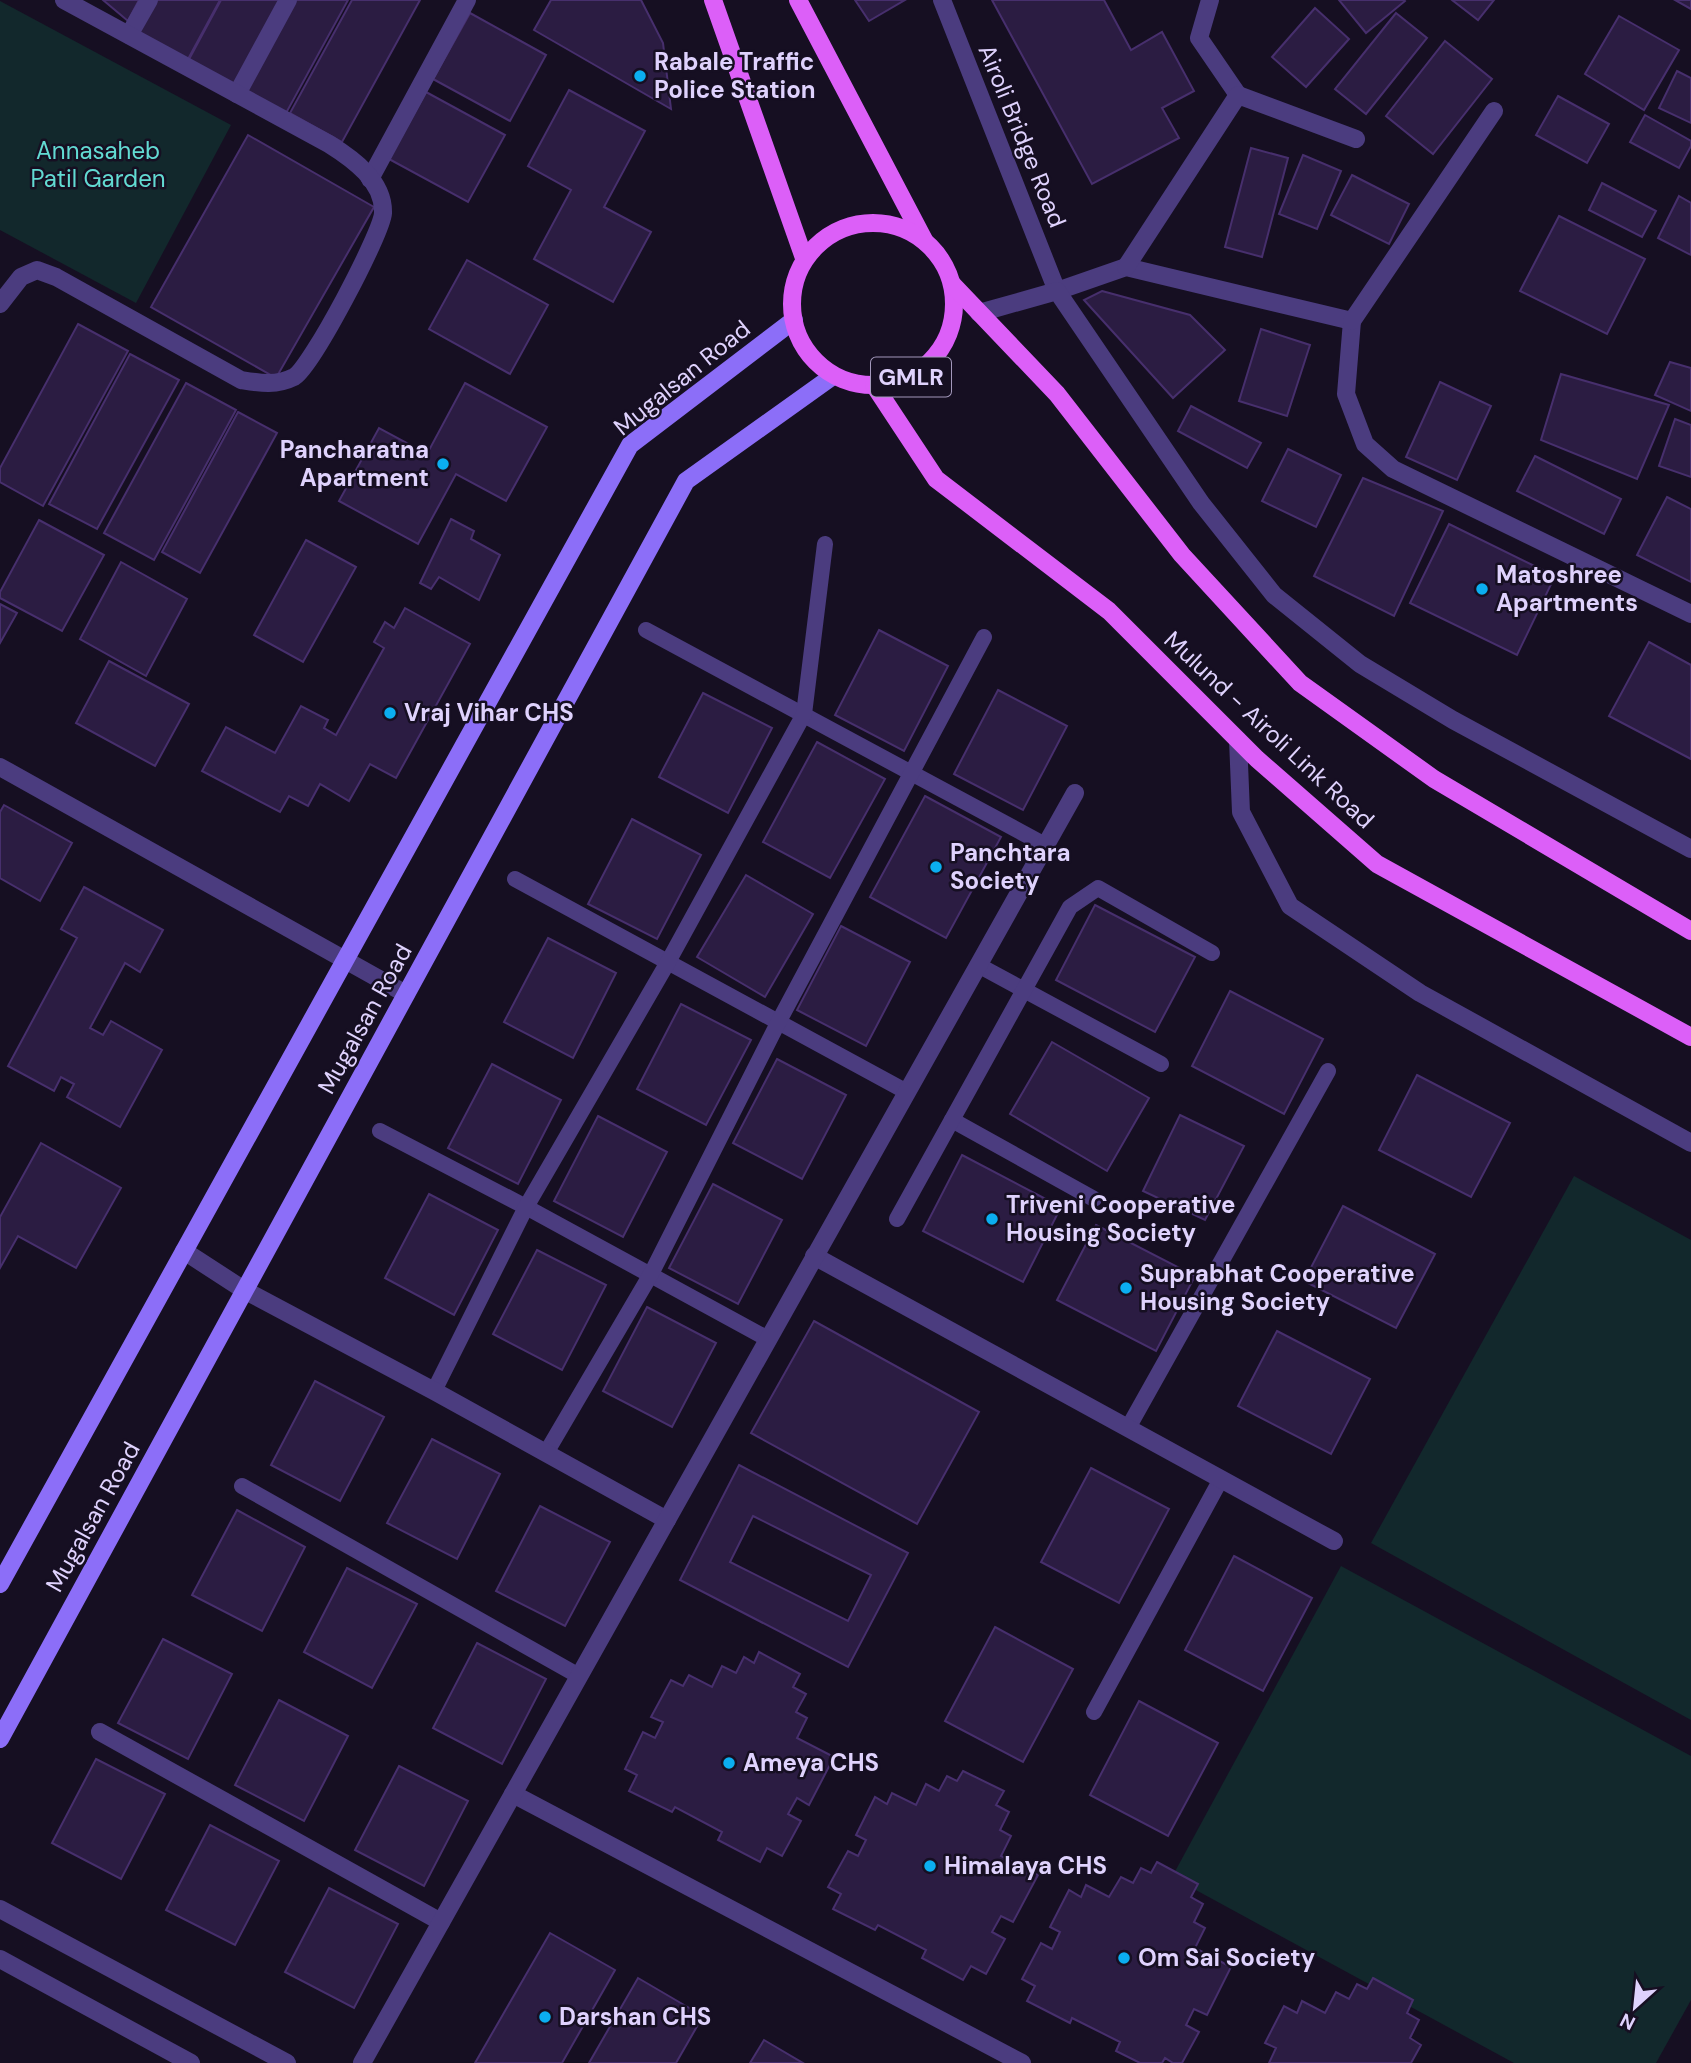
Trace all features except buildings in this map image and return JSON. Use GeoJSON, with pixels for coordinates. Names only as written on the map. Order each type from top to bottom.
{"type":"FeatureCollection","features":[{"type":"Feature","properties":{"kind":"main road"},"geometry":{"type":"LineString","coordinates":[[713,0],[804,258],[792,297],[797,336],[811,359],[832,376]]}},
{"type":"Feature","properties":{"kind":"main road"},"geometry":{"type":"LineString","coordinates":[[798,0],[924,240]]}},
{"type":"Feature","properties":{"kind":"main road","name":"GMLR"},"geometry":{"type":"LineString","coordinates":[[804,258],[823,239],[847,226],[873,222],[901,227],[924,240],[942,260],[953,285],[955,312],[948,338],[933,361],[912,377],[886,386],[842,380],[832,376]]}},
{"type":"Feature","properties":{"kind":"main road"},"geometry":{"type":"LineString","coordinates":[[953,285],[1057,394],[1182,555],[1300,683],[1434,779],[1691,931]]}},
{"type":"Feature","properties":{"kind":"main road","name":"Mugalsan Road"},"geometry":{"type":"LineString","coordinates":[[0,1584],[630,444],[794,320]]}},
{"type":"Feature","properties":{"kind":"main road","name":"Mugalsan Road"},"geometry":{"type":"LineString","coordinates":[[0,1739],[686,481],[832,376]]}},
{"type":"Feature","properties":{"kind":"main road","name":"Mulund - Airoli Link Road"},"geometry":{"type":"LineString","coordinates":[[874,385],[936,479],[1109,611],[1238,740],[1377,864],[1691,1037]]}},
{"type":"Feature","properties":{"kind":"street"},"geometry":{"type":"LineString","coordinates":[[0,304],[21,276],[37,270],[56,277],[241,380],[272,384],[296,376],[318,347],[371,245],[383,214],[379,193],[359,164],[329,144],[64,0]]}},
{"type":"Feature","properties":{"kind":"street"},"geometry":{"type":"LineString","coordinates":[[129,36],[149,0]]}},
{"type":"Feature","properties":{"kind":"street"},"geometry":{"type":"LineString","coordinates":[[237,94],[288,0]]}},
{"type":"Feature","properties":{"kind":"street","name":"Airoli Bridge Road"},"geometry":{"type":"LineString","coordinates":[[942,0],[1057,291],[1201,503],[1274,595],[1360,664],[1453,720],[1691,849]]}},
{"type":"Feature","properties":{"kind":"street"},"geometry":{"type":"LineString","coordinates":[[1210,0],[1199,38],[1238,95],[1356,139]]}},
{"type":"Feature","properties":{"kind":"street"},"geometry":{"type":"LineString","coordinates":[[370,179],[464,1]]}},
{"type":"Feature","properties":{"kind":"street"},"geometry":{"type":"LineString","coordinates":[[1126,267],[1238,95]]}},
{"type":"Feature","properties":{"kind":"street"},"geometry":{"type":"LineString","coordinates":[[1494,111],[1352,321],[1346,394],[1365,444],[1393,469],[1691,614]]}},
{"type":"Feature","properties":{"kind":"street"},"geometry":{"type":"LineString","coordinates":[[979,313],[1057,291],[1126,267],[1352,321]]}},
{"type":"Feature","properties":{"kind":"street"},"geometry":{"type":"LineString","coordinates":[[1238,740],[1241,812],[1290,906],[1420,993],[1691,1143]]}},
{"type":"Feature","properties":{"kind":"street"},"geometry":{"type":"LineString","coordinates":[[0,767],[407,994]]}},
{"type":"Feature","properties":{"kind":"street"},"geometry":{"type":"LineString","coordinates":[[362,2063],[1075,793]]}},
{"type":"Feature","properties":{"kind":"street"},"geometry":{"type":"LineString","coordinates":[[184,1251],[244,1290],[667,1520]]}},
{"type":"Feature","properties":{"kind":"street"},"geometry":{"type":"LineString","coordinates":[[814,1256],[1334,1541]]}},
{"type":"Feature","properties":{"kind":"street"},"geometry":{"type":"LineString","coordinates":[[100,1732],[440,1922]]}},
{"type":"Feature","properties":{"kind":"street"},"geometry":{"type":"LineString","coordinates":[[513,1794],[1022,2063]]}},
{"type":"Feature","properties":{"kind":"street"},"geometry":{"type":"LineString","coordinates":[[0,1909],[287,2063]]}},
{"type":"Feature","properties":{"kind":"street"},"geometry":{"type":"LineString","coordinates":[[0,1959],[191,2063]]}},
{"type":"Feature","properties":{"kind":"lane"},"geometry":{"type":"LineString","coordinates":[[434,1391],[526,1207],[668,962],[804,714],[825,544]]}},
{"type":"Feature","properties":{"kind":"lane"},"geometry":{"type":"LineString","coordinates":[[646,630],[1045,845]]}},
{"type":"Feature","properties":{"kind":"lane"},"geometry":{"type":"LineString","coordinates":[[546,1453],[651,1275],[779,1020],[984,637]]}},
{"type":"Feature","properties":{"kind":"lane"},"geometry":{"type":"LineString","coordinates":[[515,879],[779,1020],[907,1092]]}},
{"type":"Feature","properties":{"kind":"lane"},"geometry":{"type":"LineString","coordinates":[[897,1219],[1070,907],[1098,888],[1212,953]]}},
{"type":"Feature","properties":{"kind":"lane"},"geometry":{"type":"LineString","coordinates":[[978,965],[1161,1064]]}},
{"type":"Feature","properties":{"kind":"lane"},"geometry":{"type":"LineString","coordinates":[[1128,1428],[1328,1071]]}},
{"type":"Feature","properties":{"kind":"lane"},"geometry":{"type":"LineString","coordinates":[[952,1120],[1094,1199]]}},
{"type":"Feature","properties":{"kind":"lane"},"geometry":{"type":"LineString","coordinates":[[380,1131],[768,1339]]}},
{"type":"Feature","properties":{"kind":"lane"},"geometry":{"type":"LineString","coordinates":[[1094,1712],[1221,1479]]}},
{"type":"Feature","properties":{"kind":"lane"},"geometry":{"type":"LineString","coordinates":[[242,1486],[579,1676]]}},
{"type":"Feature","properties":{"kind":"green space","name":"Annasaheb Patil Garden"},"geometry":{"type":"Polygon","coordinates":[[[0,1],[231,125],[136,303],[0,230],[0,1]]]}},
{"type":"Feature","properties":{"kind":"green space"},"geometry":{"type":"Polygon","coordinates":[[[1574,1176],[1691,1240],[1691,1720],[1371,1543],[1574,1176]]]}},
{"type":"Feature","properties":{"kind":"green space"},"geometry":{"type":"Polygon","coordinates":[[[1341,1566],[1691,1756],[1691,2000],[1656,2063],[1514,2063],[1172,1877],[1341,1566]]]}},
{"type":"Feature","properties":{"kind":"place","name":"Rabale Traffic Police Station"},"geometry":{"type":"Point","coordinates":[640,76]}},
{"type":"Feature","properties":{"kind":"place","name":"Pancharatna Apartment"},"geometry":{"type":"Point","coordinates":[443,464]}},
{"type":"Feature","properties":{"kind":"place","name":"Matoshree Apartments"},"geometry":{"type":"Point","coordinates":[1482,589]}},
{"type":"Feature","properties":{"kind":"place","name":"Vraj Vihar CHS"},"geometry":{"type":"Point","coordinates":[390,713]}},
{"type":"Feature","properties":{"kind":"place","name":"Panchtara Society"},"geometry":{"type":"Point","coordinates":[936,867]}},
{"type":"Feature","properties":{"kind":"place","name":"Triveni Cooperative Housing Society"},"geometry":{"type":"Point","coordinates":[992,1219]}},
{"type":"Feature","properties":{"kind":"place","name":"Suprabhat Cooperative Housing Society"},"geometry":{"type":"Point","coordinates":[1126,1288]}},
{"type":"Feature","properties":{"kind":"place","name":"Ameya CHS"},"geometry":{"type":"Point","coordinates":[729,1763]}},
{"type":"Feature","properties":{"kind":"place","name":"Himalaya CHS"},"geometry":{"type":"Point","coordinates":[930,1866]}},
{"type":"Feature","properties":{"kind":"place","name":"Om Sai Society"},"geometry":{"type":"Point","coordinates":[1124,1958]}},
{"type":"Feature","properties":{"kind":"place","name":"Darshan CHS"},"geometry":{"type":"Point","coordinates":[545,2017]}}]}
